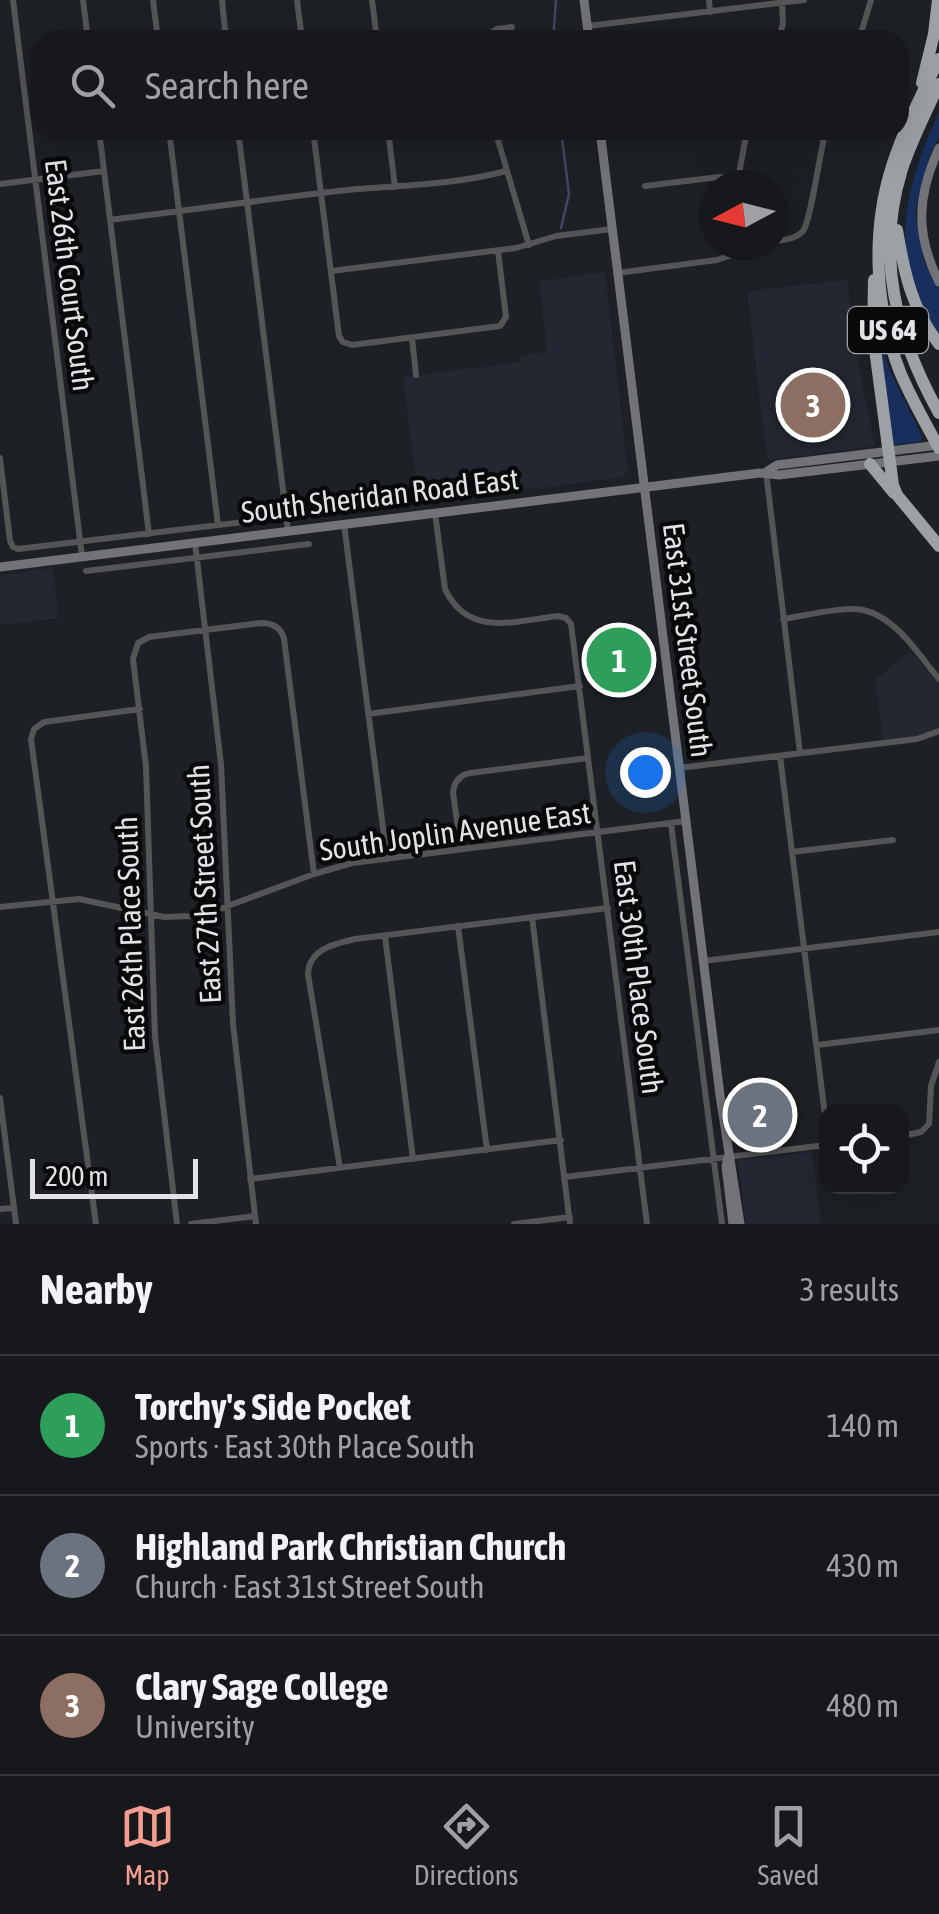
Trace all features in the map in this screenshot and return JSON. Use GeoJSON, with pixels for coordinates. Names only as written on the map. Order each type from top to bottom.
{"type":"FeatureCollection","features":[{"type":"Feature","properties":{"kind":"highway"},"geometry":{"type":"LineString","coordinates":[[917,105],[938,0]]}},
{"type":"Feature","properties":{"kind":"highway","name":"US 64"},"geometry":{"type":"LineString","coordinates":[[909,125],[939,60]]}},
{"type":"Feature","properties":{"kind":"highway","name":"US 64"},"geometry":{"type":"LineString","coordinates":[[938,88],[904,164],[894,208],[891,274],[898,316],[914,365],[939,414]]}},
{"type":"Feature","properties":{"kind":"highway","name":"US 64"},"geometry":{"type":"LineString","coordinates":[[903,140],[886,189],[880,230],[880,282],[890,342],[901,373],[939,446]]}},
{"type":"Feature","properties":{"kind":"highway"},"geometry":{"type":"LineString","coordinates":[[894,208],[908,287],[929,332],[939,344]]}},
{"type":"Feature","properties":{"kind":"highway"},"geometry":{"type":"LineString","coordinates":[[880,230],[872,302],[873,334],[897,495]]}},
{"type":"Feature","properties":{"kind":"highway"},"geometry":{"type":"LineString","coordinates":[[870,464],[939,546]]}},
{"type":"Feature","properties":{"kind":"main road"},"geometry":{"type":"LineString","coordinates":[[584,0],[588,30]]}},
{"type":"Feature","properties":{"kind":"main road","name":"East 31st Street South"},"geometry":{"type":"LineString","coordinates":[[601,140],[732,1166],[736,1224]]}},
{"type":"Feature","properties":{"kind":"main road"},"geometry":{"type":"LineString","coordinates":[[939,148],[928,174],[921,214],[926,254],[939,282]]}},
{"type":"Feature","properties":{"kind":"main road","name":"South Sheridan Road East"},"geometry":{"type":"LineString","coordinates":[[0,566],[766,472],[779,475],[870,464],[939,446]]}},
{"type":"Feature","properties":{"kind":"main road","name":"South Sheridan Road East"},"geometry":{"type":"LineString","coordinates":[[766,472],[777,465],[939,456]]}},
{"type":"Feature","properties":{"kind":"street","name":"East 26th Court South"},"geometry":{"type":"LineString","coordinates":[[13,0],[30,133]]}},
{"type":"Feature","properties":{"kind":"street"},"geometry":{"type":"LineString","coordinates":[[83,0],[87,30]]}},
{"type":"Feature","properties":{"kind":"street"},"geometry":{"type":"LineString","coordinates":[[153,0],[157,30]]}},
{"type":"Feature","properties":{"kind":"street"},"geometry":{"type":"LineString","coordinates":[[222,0],[225,30]]}},
{"type":"Feature","properties":{"kind":"street"},"geometry":{"type":"LineString","coordinates":[[297,0],[301,30]]}},
{"type":"Feature","properties":{"kind":"street"},"geometry":{"type":"LineString","coordinates":[[372,0],[376,30]]}},
{"type":"Feature","properties":{"kind":"street"},"geometry":{"type":"LineString","coordinates":[[709,0],[710,12]]}},
{"type":"Feature","properties":{"kind":"street"},"geometry":{"type":"LineString","coordinates":[[588,26],[804,0]]}},
{"type":"Feature","properties":{"kind":"street"},"geometry":{"type":"LineString","coordinates":[[862,30],[871,0]]}},
{"type":"Feature","properties":{"kind":"street"},"geometry":{"type":"LineString","coordinates":[[780,30],[782,3]]}},
{"type":"Feature","properties":{"kind":"street"},"geometry":{"type":"LineString","coordinates":[[496,30],[512,26]]}},
{"type":"Feature","properties":{"kind":"street","name":"East 26th Court South"},"geometry":{"type":"LineString","coordinates":[[31,140],[82,556]]}},
{"type":"Feature","properties":{"kind":"street"},"geometry":{"type":"LineString","coordinates":[[100,140],[149,534]]}},
{"type":"Feature","properties":{"kind":"street"},"geometry":{"type":"LineString","coordinates":[[170,140],[218,526]]}},
{"type":"Feature","properties":{"kind":"street"},"geometry":{"type":"LineString","coordinates":[[239,140],[288,530]]}},
{"type":"Feature","properties":{"kind":"street"},"geometry":{"type":"LineString","coordinates":[[315,140],[339,336],[343,342],[352,345],[503,324],[506,314],[498,251]]}},
{"type":"Feature","properties":{"kind":"street"},"geometry":{"type":"LineString","coordinates":[[389,140],[396,187]]}},
{"type":"Feature","properties":{"kind":"street"},"geometry":{"type":"LineString","coordinates":[[498,140],[529,246]]}},
{"type":"Feature","properties":{"kind":"street"},"geometry":{"type":"LineString","coordinates":[[739,170],[745,140]]}},
{"type":"Feature","properties":{"kind":"street"},"geometry":{"type":"LineString","coordinates":[[789,238],[798,235],[807,223],[823,140]]}},
{"type":"Feature","properties":{"kind":"street"},"geometry":{"type":"LineString","coordinates":[[0,184],[104,171]]}},
{"type":"Feature","properties":{"kind":"street"},"geometry":{"type":"LineString","coordinates":[[110,220],[506,171]]}},
{"type":"Feature","properties":{"kind":"street"},"geometry":{"type":"LineString","coordinates":[[645,186],[699,179]]}},
{"type":"Feature","properties":{"kind":"street"},"geometry":{"type":"LineString","coordinates":[[331,271],[498,251],[556,236],[612,229]]}},
{"type":"Feature","properties":{"kind":"street"},"geometry":{"type":"LineString","coordinates":[[618,273],[713,260]]}},
{"type":"Feature","properties":{"kind":"street"},"geometry":{"type":"LineString","coordinates":[[412,338],[416,375]]}},
{"type":"Feature","properties":{"kind":"street","name":"South Sheridan Road East"},"geometry":{"type":"LineString","coordinates":[[0,458],[10,541],[15,548],[286,517]]}},
{"type":"Feature","properties":{"kind":"street"},"geometry":{"type":"LineString","coordinates":[[766,472],[800,754]]}},
{"type":"Feature","properties":{"kind":"street","name":"East 30th Place South"},"geometry":{"type":"LineString","coordinates":[[435,513],[446,592],[457,608],[473,620],[486,623],[558,616],[566,618],[572,630],[648,1224]]}},
{"type":"Feature","properties":{"kind":"street"},"geometry":{"type":"LineString","coordinates":[[344,524],[387,859]]}},
{"type":"Feature","properties":{"kind":"street","name":"East 27th Street South"},"geometry":{"type":"LineString","coordinates":[[195,542],[222,764],[233,1024],[256,1220]]}},
{"type":"Feature","properties":{"kind":"street","name":"South Sheridan Road East"},"geometry":{"type":"LineString","coordinates":[[86,571],[309,544]]}},
{"type":"Feature","properties":{"kind":"street"},"geometry":{"type":"LineString","coordinates":[[783,619],[854,609],[874,614],[893,625],[939,679]]}},
{"type":"Feature","properties":{"kind":"street"},"geometry":{"type":"LineString","coordinates":[[206,630],[261,623],[276,626],[284,638],[314,874]]}},
{"type":"Feature","properties":{"kind":"street","name":"East 26th Place South"},"geometry":{"type":"LineString","coordinates":[[177,1224],[158,1077],[146,768],[133,660],[138,643],[149,637],[206,630]]}},
{"type":"Feature","properties":{"kind":"street"},"geometry":{"type":"LineString","coordinates":[[368,714],[580,686]]}},
{"type":"Feature","properties":{"kind":"street"},"geometry":{"type":"LineString","coordinates":[[96,1224],[31,742],[34,729],[50,720],[140,710]]}},
{"type":"Feature","properties":{"kind":"street"},"geometry":{"type":"LineString","coordinates":[[679,768],[917,739],[939,731]]}},
{"type":"Feature","properties":{"kind":"street"},"geometry":{"type":"LineString","coordinates":[[780,756],[824,1104]]}},
{"type":"Feature","properties":{"kind":"street"},"geometry":{"type":"LineString","coordinates":[[461,850],[453,793],[458,779],[470,773],[588,758]]}},
{"type":"Feature","properties":{"kind":"street","name":"South Joplin Avenue East"},"geometry":{"type":"LineString","coordinates":[[0,907],[79,898],[150,914],[192,916],[352,863],[686,822]]}},
{"type":"Feature","properties":{"kind":"street"},"geometry":{"type":"LineString","coordinates":[[671,823],[722,1224]]}},
{"type":"Feature","properties":{"kind":"street"},"geometry":{"type":"LineString","coordinates":[[792,852],[892,840]]}},
{"type":"Feature","properties":{"kind":"street"},"geometry":{"type":"LineString","coordinates":[[340,1168],[308,974],[310,960],[318,952],[340,943],[385,936],[608,908]]}},
{"type":"Feature","properties":{"kind":"street"},"geometry":{"type":"LineString","coordinates":[[514,1224],[570,1220],[532,917]]}},
{"type":"Feature","properties":{"kind":"street"},"geometry":{"type":"LineString","coordinates":[[458,926],[487,1150]]}},
{"type":"Feature","properties":{"kind":"street"},"geometry":{"type":"LineString","coordinates":[[704,961],[939,932]]}},
{"type":"Feature","properties":{"kind":"street"},"geometry":{"type":"LineString","coordinates":[[385,936],[413,1159]]}},
{"type":"Feature","properties":{"kind":"street"},"geometry":{"type":"LineString","coordinates":[[817,1045],[939,1030]]}},
{"type":"Feature","properties":{"kind":"street"},"geometry":{"type":"LineString","coordinates":[[909,1135],[926,1129],[931,1118],[931,1086],[939,1062]]}},
{"type":"Feature","properties":{"kind":"street"},"geometry":{"type":"LineString","coordinates":[[0,1098],[16,1224]]}},
{"type":"Feature","properties":{"kind":"street"},"geometry":{"type":"LineString","coordinates":[[250,1179],[560,1140]]}},
{"type":"Feature","properties":{"kind":"street"},"geometry":{"type":"LineString","coordinates":[[565,1177],[819,1147]]}},
{"type":"Feature","properties":{"kind":"street"},"geometry":{"type":"LineString","coordinates":[[0,1210],[14,1208]]}},
{"type":"Feature","properties":{"kind":"street"},"geometry":{"type":"LineString","coordinates":[[191,1224],[256,1220]]}},
{"type":"Feature","properties":{"kind":"shaded area"},"geometry":{"type":"Polygon","coordinates":[[[939,112],[939,137],[930,155],[915,212],[924,261],[939,289],[939,337],[919,301],[909,272],[906,226],[914,179],[939,112]]]}},
{"type":"Feature","properties":{"kind":"shaded area"},"geometry":{"type":"Polygon","coordinates":[[[605,272],[628,471],[623,477],[419,504],[403,377],[520,362],[520,356],[547,352],[539,281],[605,272]]]}},
{"type":"Feature","properties":{"kind":"shaded area"},"geometry":{"type":"Polygon","coordinates":[[[847,280],[875,446],[767,460],[747,291],[847,280]]]}},
{"type":"Feature","properties":{"kind":"shaded area"},"geometry":{"type":"Polygon","coordinates":[[[877,333],[890,371],[921,434],[921,442],[893,445],[877,333]]]}},
{"type":"Feature","properties":{"kind":"shaded area"},"geometry":{"type":"Polygon","coordinates":[[[53,568],[59,618],[0,625],[0,575],[53,568]]]}},
{"type":"Feature","properties":{"kind":"shaded area"},"geometry":{"type":"Polygon","coordinates":[[[910,651],[939,685],[939,727],[921,736],[883,740],[875,680],[910,651]]]}},
{"type":"Feature","properties":{"kind":"shaded area"},"geometry":{"type":"Polygon","coordinates":[[[812,1152],[821,1224],[746,1224],[738,1160],[812,1152]]]}},
{"type":"Feature","properties":{"kind":"waterway"},"geometry":{"type":"LineString","coordinates":[[554,30],[556,0]]}},
{"type":"Feature","properties":{"kind":"waterway"},"geometry":{"type":"LineString","coordinates":[[561,228],[569,194],[562,140]]}},
{"type":"Feature","properties":{"kind":"place","name":"Clary Sage College"},"geometry":{"type":"Point","coordinates":[813,405]}},
{"type":"Feature","properties":{"kind":"place","name":"Torchy's Side Pocket"},"geometry":{"type":"Point","coordinates":[619,660]}},
{"type":"Feature","properties":{"kind":"place","name":"Highland Park Christian Church"},"geometry":{"type":"Point","coordinates":[760,1115]}}]}
